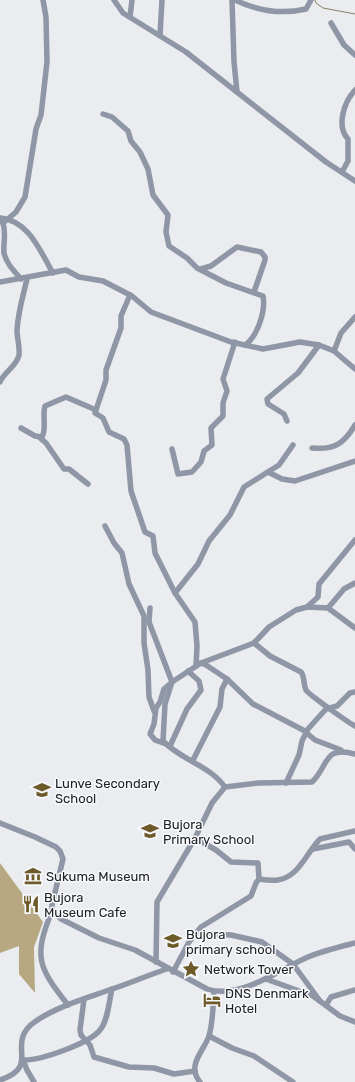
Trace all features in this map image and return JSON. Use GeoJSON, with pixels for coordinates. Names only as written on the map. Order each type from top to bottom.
{"type":"FeatureCollection","features":[{"type":"Feature","properties":{"kind":"street"},"geometry":{"type":"LineString","coordinates":[[3,220],[16,212],[25,197],[36,129],[41,114],[47,62],[46,17],[43,0]]}},
{"type":"Feature","properties":{"kind":"street"},"geometry":{"type":"LineString","coordinates":[[114,0],[121,11],[186,52],[326,162],[355,181]]}},
{"type":"Feature","properties":{"kind":"street"},"geometry":{"type":"LineString","coordinates":[[130,17],[132,0]]}},
{"type":"Feature","properties":{"kind":"street"},"geometry":{"type":"LineString","coordinates":[[160,35],[162,0]]}},
{"type":"Feature","properties":{"kind":"street"},"geometry":{"type":"LineString","coordinates":[[237,92],[234,62],[234,0],[256,9],[286,11],[306,9],[311,0]]}},
{"type":"Feature","properties":{"kind":"street"},"geometry":{"type":"LineString","coordinates":[[331,23],[344,45],[355,55]]}},
{"type":"Feature","properties":{"kind":"street"},"geometry":{"type":"LineString","coordinates":[[342,172],[348,161],[348,139],[344,135],[342,129],[343,117],[348,98],[355,90]]}},
{"type":"Feature","properties":{"kind":"street"},"geometry":{"type":"LineString","coordinates":[[103,114],[112,117],[128,131],[131,141],[138,147],[147,166],[152,182],[153,195],[168,218],[166,232],[168,245],[201,269],[226,283],[254,292],[264,298],[260,321],[252,339],[244,345]]}},
{"type":"Feature","properties":{"kind":"street"},"geometry":{"type":"LineString","coordinates":[[3,220],[14,220],[29,233],[53,273]]}},
{"type":"Feature","properties":{"kind":"street"},"geometry":{"type":"LineString","coordinates":[[3,220],[5,257],[9,264],[24,279]]}},
{"type":"Feature","properties":{"kind":"street"},"geometry":{"type":"LineString","coordinates":[[201,269],[210,266],[237,247],[261,252],[265,257],[265,260],[254,292]]}},
{"type":"Feature","properties":{"kind":"street"},"geometry":{"type":"LineString","coordinates":[[0,282],[24,279],[65,270],[80,276],[100,280],[130,295],[151,312],[235,342],[264,348],[300,342],[319,345],[334,351],[355,369]]}},
{"type":"Feature","properties":{"kind":"street"},"geometry":{"type":"LineString","coordinates":[[0,382],[19,354],[17,332],[18,311],[24,279]]}},
{"type":"Feature","properties":{"kind":"street"},"geometry":{"type":"LineString","coordinates":[[96,410],[106,380],[106,370],[121,328],[121,316],[130,295]]}},
{"type":"Feature","properties":{"kind":"street"},"geometry":{"type":"LineString","coordinates":[[334,351],[341,333],[355,317]]}},
{"type":"Feature","properties":{"kind":"street"},"geometry":{"type":"LineString","coordinates":[[172,449],[178,474],[181,475],[192,472],[201,462],[204,452],[213,444],[211,428],[223,416],[223,403],[227,391],[223,379],[235,342]]}},
{"type":"Feature","properties":{"kind":"street"},"geometry":{"type":"LineString","coordinates":[[288,421],[284,414],[268,404],[267,398],[298,373],[319,345]]}},
{"type":"Feature","properties":{"kind":"street"},"geometry":{"type":"LineString","coordinates":[[39,437],[44,432],[44,408],[47,404],[67,397],[96,410],[96,413],[103,418],[109,432],[124,440],[127,445],[131,491],[145,532],[153,536],[155,553],[175,593],[190,614],[196,626],[198,664]]}},
{"type":"Feature","properties":{"kind":"street"},"geometry":{"type":"LineString","coordinates":[[312,448],[324,449],[337,444],[348,437],[355,425]]}},
{"type":"Feature","properties":{"kind":"street"},"geometry":{"type":"LineString","coordinates":[[21,428],[39,437],[46,443],[64,469],[70,470],[88,484]]}},
{"type":"Feature","properties":{"kind":"street"},"geometry":{"type":"LineString","coordinates":[[175,593],[198,564],[209,541],[230,515],[244,487],[279,465],[293,445]]}},
{"type":"Feature","properties":{"kind":"street"},"geometry":{"type":"LineString","coordinates":[[268,472],[282,479],[295,481],[355,461]]}},
{"type":"Feature","properties":{"kind":"street"},"geometry":{"type":"LineString","coordinates":[[105,526],[122,553],[129,584],[144,616],[144,643],[148,670],[149,697],[154,711],[154,724],[150,736],[168,745],[216,775],[226,787]]}},
{"type":"Feature","properties":{"kind":"street"},"geometry":{"type":"LineString","coordinates":[[307,607],[318,597],[319,584],[355,540]]}},
{"type":"Feature","properties":{"kind":"street"},"geometry":{"type":"LineString","coordinates":[[328,608],[344,589],[355,583]]}},
{"type":"Feature","properties":{"kind":"street"},"geometry":{"type":"LineString","coordinates":[[154,711],[160,702],[163,690],[172,682],[198,664],[254,643],[269,627],[296,610],[307,607],[328,608],[355,628]]}},
{"type":"Feature","properties":{"kind":"street"},"geometry":{"type":"LineString","coordinates":[[150,608],[149,622],[172,682],[165,708],[162,738],[168,745]]}},
{"type":"Feature","properties":{"kind":"street"},"geometry":{"type":"LineString","coordinates":[[254,643],[270,656],[301,672],[304,675],[306,691],[345,721],[355,726]]}},
{"type":"Feature","properties":{"kind":"street"},"geometry":{"type":"LineString","coordinates":[[198,664],[206,664],[227,679],[253,704],[306,732],[315,740],[355,754]]}},
{"type":"Feature","properties":{"kind":"street"},"geometry":{"type":"LineString","coordinates":[[168,745],[187,709],[201,690],[199,681],[188,671]]}},
{"type":"Feature","properties":{"kind":"street"},"geometry":{"type":"LineString","coordinates":[[193,760],[220,707],[222,687],[227,679]]}},
{"type":"Feature","properties":{"kind":"street"},"geometry":{"type":"LineString","coordinates":[[286,783],[299,755],[306,732],[324,710],[337,706],[350,693],[355,692]]}},
{"type":"Feature","properties":{"kind":"street"},"geometry":{"type":"LineString","coordinates":[[156,962],[157,902],[195,838],[212,803],[226,787],[258,783],[312,782],[330,757],[342,750]]}},
{"type":"Feature","properties":{"kind":"street"},"geometry":{"type":"LineString","coordinates":[[0,823],[56,847],[63,860],[52,901],[52,911],[42,939],[41,961],[48,980],[68,1005]]}},
{"type":"Feature","properties":{"kind":"street"},"geometry":{"type":"LineString","coordinates":[[259,879],[277,880],[283,878],[297,870],[320,839],[348,832],[355,832]]}},
{"type":"Feature","properties":{"kind":"street"},"geometry":{"type":"LineString","coordinates":[[348,832],[349,842],[355,849]]}},
{"type":"Feature","properties":{"kind":"street"},"geometry":{"type":"LineString","coordinates":[[173,972],[196,933],[210,920],[250,898],[259,879],[258,863],[230,862],[216,850],[195,838]]}},
{"type":"Feature","properties":{"kind":"street"},"geometry":{"type":"LineString","coordinates":[[313,849],[349,842]]}},
{"type":"Feature","properties":{"kind":"street"},"geometry":{"type":"LineString","coordinates":[[52,911],[57,917],[99,938],[136,950],[193,983],[214,991],[233,990],[266,979],[309,957],[355,943]]}},
{"type":"Feature","properties":{"kind":"street"},"geometry":{"type":"LineString","coordinates":[[196,933],[231,935],[258,941],[293,964],[320,1001]]}},
{"type":"Feature","properties":{"kind":"street"},"geometry":{"type":"LineString","coordinates":[[34,1082],[28,1072],[24,1060],[21,1039],[25,1032],[36,1021],[68,1005],[167,969]]}},
{"type":"Feature","properties":{"kind":"street"},"geometry":{"type":"LineString","coordinates":[[266,979],[313,996],[340,1016],[355,1022]]}},
{"type":"Feature","properties":{"kind":"street"},"geometry":{"type":"LineString","coordinates":[[24,1060],[33,1060],[51,1056],[99,1032],[102,1028],[112,989]]}},
{"type":"Feature","properties":{"kind":"street"},"geometry":{"type":"LineString","coordinates":[[326,1005],[331,997],[355,990]]}},
{"type":"Feature","properties":{"kind":"street"},"geometry":{"type":"LineString","coordinates":[[200,1082],[195,1071],[197,1058],[208,1036],[214,991]]}},
{"type":"Feature","properties":{"kind":"street"},"geometry":{"type":"LineString","coordinates":[[84,999],[79,1027],[81,1035],[86,1039],[95,1058],[109,1060],[129,1067],[154,1068],[174,1074],[195,1071]]}},
{"type":"Feature","properties":{"kind":"street"},"geometry":{"type":"LineString","coordinates":[[208,1036],[232,1048],[254,1056],[293,1082]]}},
{"type":"Feature","properties":{"kind":"street"},"geometry":{"type":"LineString","coordinates":[[0,1080],[18,1070],[24,1060]]}},
{"type":"Feature","properties":{"kind":"shaded area"},"geometry":{"type":"Polygon","coordinates":[[[0,863],[43,922],[34,947],[35,993],[19,974],[19,946],[0,953],[0,863]]]}},
{"type":"Feature","properties":{"kind":"waterway"},"geometry":{"type":"LineString","coordinates":[[315,0],[316,3],[323,8],[355,14]]}},
{"type":"Feature","properties":{"kind":"place","name":"Lunve Secondary School"},"geometry":{"type":"Point","coordinates":[42,790]}},
{"type":"Feature","properties":{"kind":"place","name":"Bujora Primary School"},"geometry":{"type":"Point","coordinates":[150,831]}},
{"type":"Feature","properties":{"kind":"place","name":"Sukuma Museum"},"geometry":{"type":"Point","coordinates":[33,876]}},
{"type":"Feature","properties":{"kind":"place","name":"Bujora Museum Cafe"},"geometry":{"type":"Point","coordinates":[31,904]}},
{"type":"Feature","properties":{"kind":"place","name":"Bujora primary school"},"geometry":{"type":"Point","coordinates":[173,941]}},
{"type":"Feature","properties":{"kind":"place","name":"Network Tower"},"geometry":{"type":"Point","coordinates":[191,969]}},
{"type":"Feature","properties":{"kind":"place","name":"DNS Denmark Hotel"},"geometry":{"type":"Point","coordinates":[212,1000]}}]}
